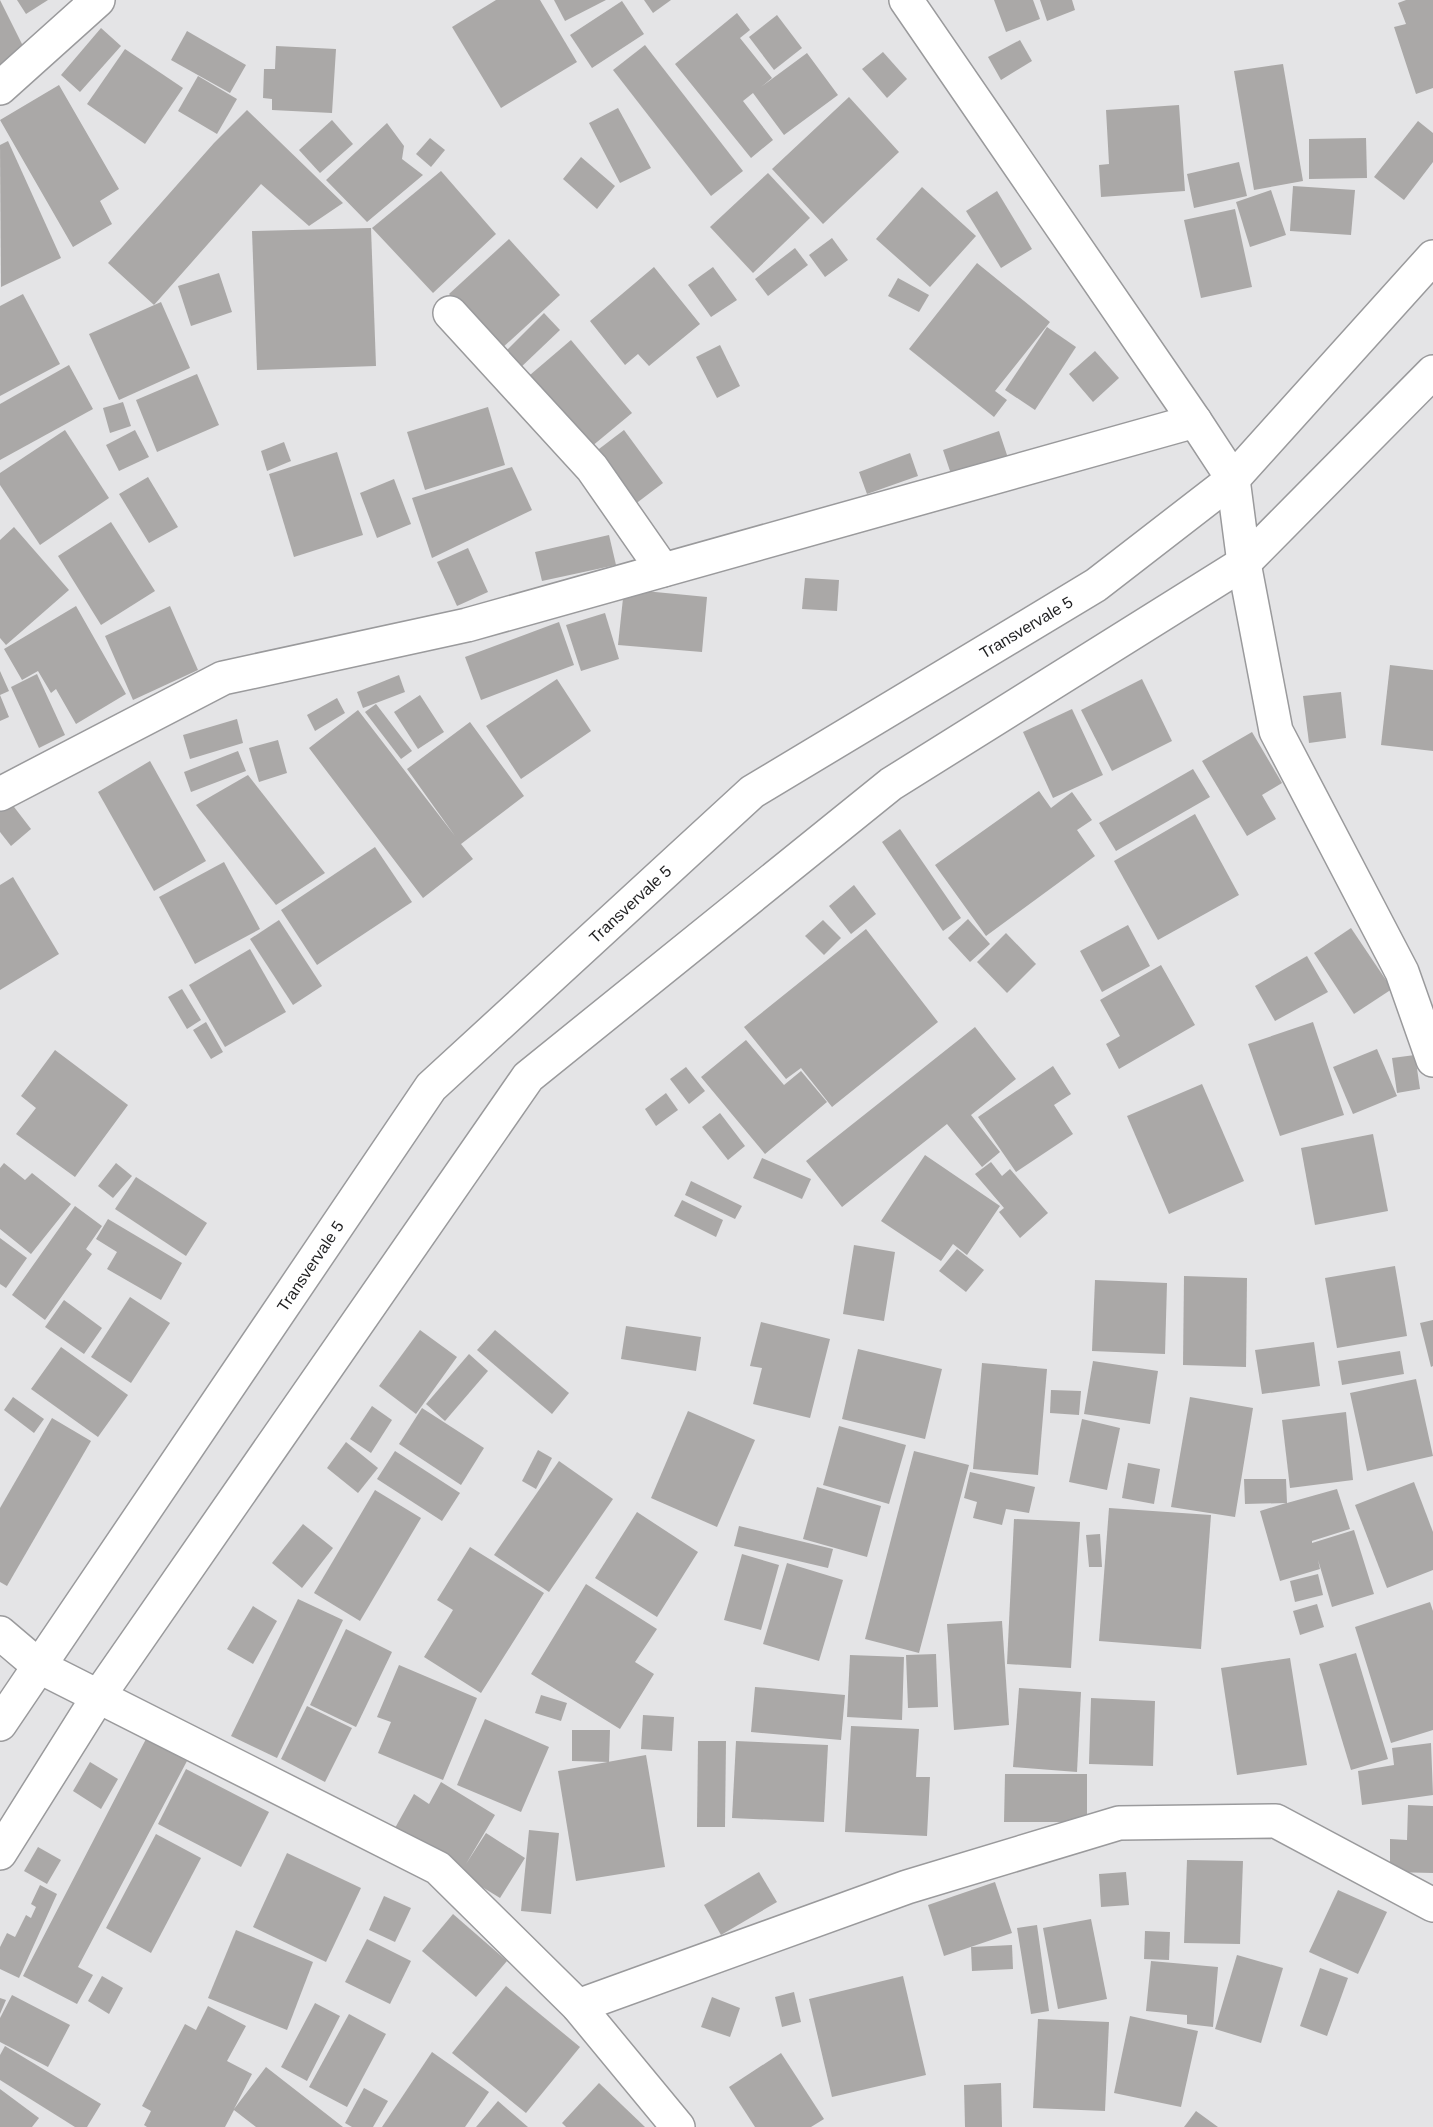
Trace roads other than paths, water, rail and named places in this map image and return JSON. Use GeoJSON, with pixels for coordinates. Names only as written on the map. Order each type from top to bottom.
{"type":"FeatureCollection","features":[{"type":"Feature","properties":{"kind":"street"},"geometry":{"type":"LineString","coordinates":[[0,88],[98,0]]}},
{"type":"Feature","properties":{"kind":"street"},"geometry":{"type":"LineString","coordinates":[[906,0],[1233,479],[1244,563],[1276,731],[1402,972],[1433,1060]]}},
{"type":"Feature","properties":{"kind":"street","name":"Transvervale 5"},"geometry":{"type":"LineString","coordinates":[[0,1724],[431,1087],[752,792],[1096,585],[1233,479],[1433,257]]}},
{"type":"Feature","properties":{"kind":"street"},"geometry":{"type":"LineString","coordinates":[[450,313],[592,468],[663,570]]}},
{"type":"Feature","properties":{"kind":"street"},"geometry":{"type":"LineString","coordinates":[[0,1853],[98,1697],[528,1077],[891,784],[1244,563],[1432,375]]}},
{"type":"Feature","properties":{"kind":"street"},"geometry":{"type":"LineString","coordinates":[[0,794],[223,678],[467,625],[1195,421]]}},
{"type":"Feature","properties":{"kind":"street"},"geometry":{"type":"LineString","coordinates":[[0,1633],[40,1667],[438,1868],[578,2006],[678,2127]]}},
{"type":"Feature","properties":{"kind":"street"},"geometry":{"type":"LineString","coordinates":[[578,2006],[907,1887],[1119,1823],[1276,1821],[1433,1905]]}}]}
